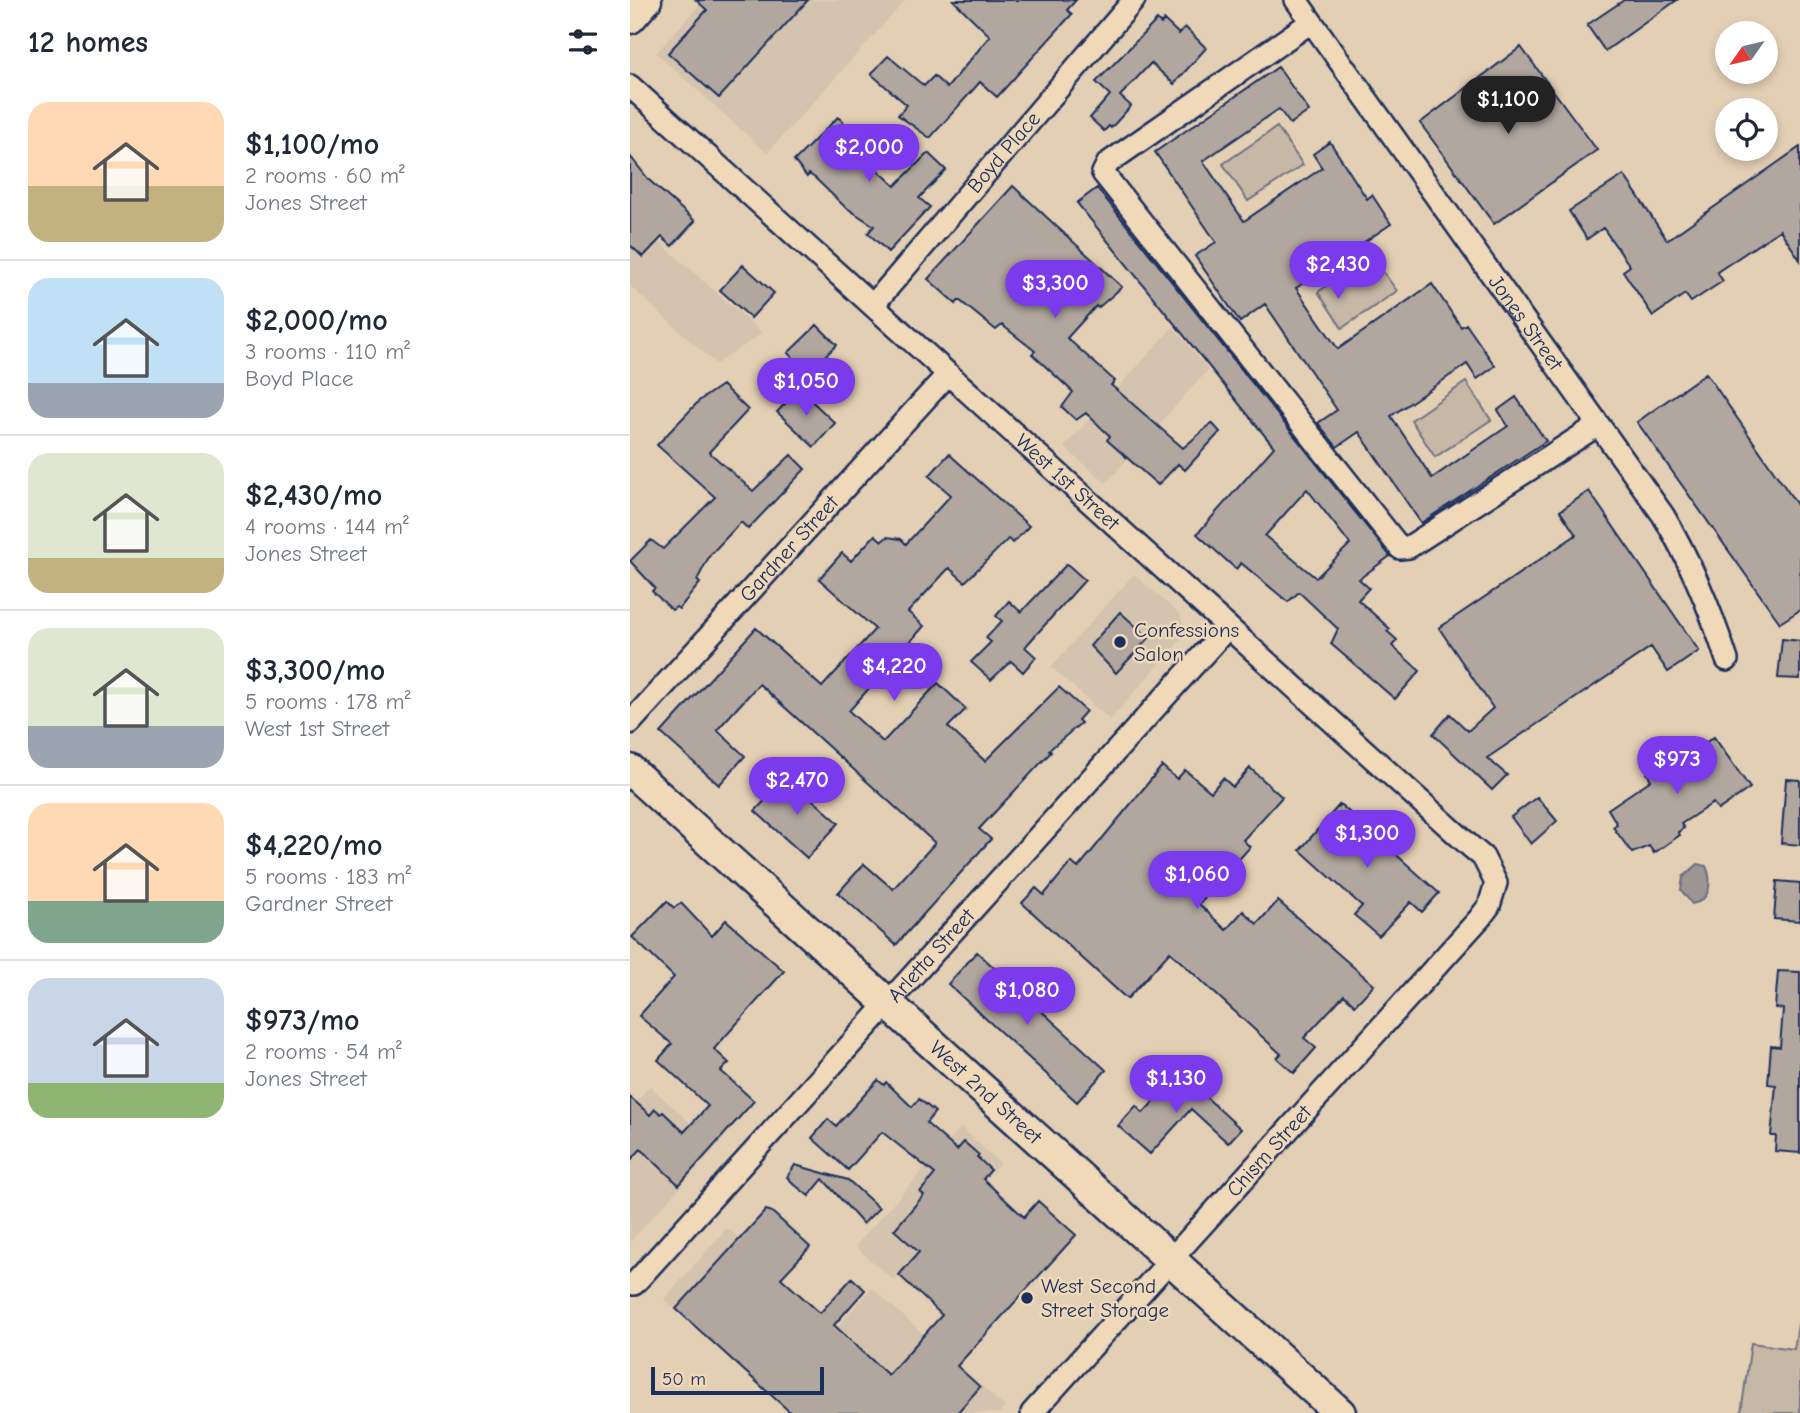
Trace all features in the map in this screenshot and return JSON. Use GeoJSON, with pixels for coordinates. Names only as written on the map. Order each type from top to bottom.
{"type":"FeatureCollection","features":[{"type":"Feature","properties":{"kind":"street"},"geometry":{"type":"LineString","coordinates":[[630,18],[646,0]]}},
{"type":"Feature","properties":{"kind":"street","name":"Boyd Place"},"geometry":{"type":"LineString","coordinates":[[873,305],[1134,0]]}},
{"type":"Feature","properties":{"kind":"street","name":"Jones Street"},"geometry":{"type":"LineString","coordinates":[[1296,0],[1663,515],[1686,554],[1707,599],[1727,660]]}},
{"type":"Feature","properties":{"kind":"street"},"geometry":{"type":"LineString","coordinates":[[1311,22],[1108,163],[1103,173],[1393,543],[1400,548],[1409,547],[1598,425]]}},
{"type":"Feature","properties":{"kind":"street","name":"West 1st Street"},"geometry":{"type":"LineString","coordinates":[[630,86],[1483,857],[1496,883]]}},
{"type":"Feature","properties":{"kind":"street","name":"Gardner Street"},"geometry":{"type":"LineString","coordinates":[[630,723],[948,374]]}},
{"type":"Feature","properties":{"kind":"street","name":"Arletta Street"},"geometry":{"type":"LineString","coordinates":[[634,1284],[1228,627]]}},
{"type":"Feature","properties":{"kind":"street","name":"West 2nd Street"},"geometry":{"type":"LineString","coordinates":[[630,770],[1340,1413]]}},
{"type":"Feature","properties":{"kind":"street","name":"Chism Street"},"geometry":{"type":"LineString","coordinates":[[1032,1413],[1479,919],[1489,906],[1496,883]]}},
{"type":"Feature","properties":{"kind":"shaded area"},"geometry":{"type":"Polygon","coordinates":[[[704,0],[906,0],[767,153],[656,53],[704,0]]]}},
{"type":"Feature","properties":{"kind":"shaded area"},"geometry":{"type":"Polygon","coordinates":[[[1277,127],[1303,165],[1248,201],[1223,164],[1277,127]]]}},
{"type":"Feature","properties":{"kind":"shaded area"},"geometry":{"type":"Polygon","coordinates":[[[630,216],[762,333],[716,364],[630,286],[630,216]]]}},
{"type":"Feature","properties":{"kind":"shaded area"},"geometry":{"type":"Polygon","coordinates":[[[1371,255],[1397,291],[1342,328],[1318,292],[1371,255]]]}},
{"type":"Feature","properties":{"kind":"shaded area"},"geometry":{"type":"Polygon","coordinates":[[[1173,327],[1208,370],[1106,483],[1064,447],[1173,327]]]}},
{"type":"Feature","properties":{"kind":"shaded area"},"geometry":{"type":"Polygon","coordinates":[[[1466,382],[1491,420],[1435,457],[1411,420],[1466,382]]]}},
{"type":"Feature","properties":{"kind":"shaded area"},"geometry":{"type":"Polygon","coordinates":[[[1134,574],[1179,614],[1185,628],[1184,636],[1110,720],[1051,667],[1134,574]]]}},
{"type":"Feature","properties":{"kind":"shaded area"},"geometry":{"type":"Polygon","coordinates":[[[1698,864],[1706,866],[1709,884],[1703,899],[1692,904],[1681,890],[1683,877],[1698,864]]]}},
{"type":"Feature","properties":{"kind":"shaded area"},"geometry":{"type":"Polygon","coordinates":[[[650,1086],[716,1147],[630,1242],[630,1109],[650,1086]]]}},
{"type":"Feature","properties":{"kind":"shaded area"},"geometry":{"type":"Polygon","coordinates":[[[961,1128],[1000,1163],[894,1281],[855,1246],[961,1128]]]}},
{"type":"Feature","properties":{"kind":"shaded area"},"geometry":{"type":"Polygon","coordinates":[[[727,1228],[837,1327],[872,1288],[1005,1407],[1000,1413],[790,1413],[664,1299],[727,1228]]]}},
{"type":"Feature","properties":{"kind":"shaded area"},"geometry":{"type":"Polygon","coordinates":[[[1800,1313],[1800,1413],[1741,1413],[1751,1343],[1794,1349],[1800,1313]]]}},
{"type":"Feature","properties":{"kind":"building"},"geometry":{"type":"Polygon","coordinates":[[[696,0],[808,0],[719,98],[668,53],[707,10],[696,0]]]}},
{"type":"Feature","properties":{"kind":"building"},"geometry":{"type":"Polygon","coordinates":[[[953,0],[1076,0],[1067,10],[1072,14],[997,97],[980,82],[930,138],[898,115],[907,105],[871,74],[888,56],[924,86],[934,76],[947,88],[990,36],[953,0]]]}},
{"type":"Feature","properties":{"kind":"building"},"geometry":{"type":"Polygon","coordinates":[[[1624,0],[1677,0],[1605,51],[1587,25],[1624,0]]]}},
{"type":"Feature","properties":{"kind":"building"},"geometry":{"type":"Polygon","coordinates":[[[1157,20],[1161,24],[1164,20],[1179,34],[1185,27],[1206,48],[1174,84],[1151,63],[1120,96],[1131,106],[1111,128],[1109,126],[1104,131],[1090,118],[1110,95],[1096,82],[1157,20]]]}},
{"type":"Feature","properties":{"kind":"building"},"geometry":{"type":"Polygon","coordinates":[[[1521,47],[1597,150],[1494,224],[1420,123],[1521,47]]]}},
{"type":"Feature","properties":{"kind":"building"},"geometry":{"type":"Polygon","coordinates":[[[1278,67],[1309,111],[1290,124],[1279,109],[1203,161],[1244,221],[1322,168],[1313,154],[1330,142],[1367,199],[1372,195],[1391,224],[1296,288],[1338,349],[1432,284],[1461,327],[1466,324],[1495,366],[1477,379],[1467,364],[1391,416],[1432,478],[1508,426],[1498,410],[1516,397],[1546,441],[1421,523],[1359,432],[1337,447],[1318,423],[1337,410],[1265,304],[1240,322],[1195,256],[1216,242],[1155,152],[1278,67]]]}},
{"type":"Feature","properties":{"kind":"building"},"geometry":{"type":"Polygon","coordinates":[[[838,117],[854,132],[847,141],[895,186],[928,153],[946,170],[919,198],[930,207],[888,252],[868,233],[874,226],[844,206],[815,178],[809,174],[807,177],[794,161],[838,117]]]}},
{"type":"Feature","properties":{"kind":"building"},"geometry":{"type":"Polygon","coordinates":[[[1800,147],[1800,260],[1780,230],[1717,272],[1723,281],[1691,302],[1685,294],[1653,316],[1623,271],[1630,266],[1603,228],[1587,239],[1569,211],[1624,175],[1667,240],[1800,147]]]}},
{"type":"Feature","properties":{"kind":"building"},"geometry":{"type":"Polygon","coordinates":[[[630,156],[649,180],[695,221],[672,246],[662,237],[643,257],[630,245],[630,156]]]}},
{"type":"Feature","properties":{"kind":"building"},"geometry":{"type":"Polygon","coordinates":[[[1013,186],[1122,287],[1098,308],[1096,306],[1067,338],[1115,381],[1111,385],[1183,448],[1212,423],[1220,432],[1185,470],[1178,464],[1158,485],[1107,440],[1110,436],[1086,413],[1076,420],[1062,407],[1073,392],[1032,354],[1035,351],[1002,325],[996,330],[959,300],[956,304],[928,279],[1013,186]]]}},
{"type":"Feature","properties":{"kind":"building"},"geometry":{"type":"Polygon","coordinates":[[[1097,188],[1390,556],[1359,579],[1369,588],[1358,600],[1390,629],[1387,631],[1397,640],[1392,646],[1420,671],[1395,699],[1331,644],[1338,629],[1299,592],[1288,602],[1241,563],[1236,569],[1197,534],[1274,447],[1077,203],[1097,188]],[[1307,489],[1265,536],[1316,578],[1350,544],[1307,489]]]}},
{"type":"Feature","properties":{"kind":"building"},"geometry":{"type":"Polygon","coordinates":[[[743,265],[774,293],[751,318],[720,290],[743,265]]]}},
{"type":"Feature","properties":{"kind":"building"},"geometry":{"type":"Polygon","coordinates":[[[817,325],[837,345],[807,373],[788,353],[817,325]]]}},
{"type":"Feature","properties":{"kind":"building"},"geometry":{"type":"Polygon","coordinates":[[[1706,373],[1800,509],[1800,610],[1780,623],[1637,422],[1706,373]]]}},
{"type":"Feature","properties":{"kind":"building"},"geometry":{"type":"Polygon","coordinates":[[[722,385],[748,410],[709,452],[753,491],[791,455],[805,469],[748,529],[741,522],[710,555],[697,580],[700,583],[679,609],[676,607],[672,610],[652,591],[655,588],[630,561],[651,540],[663,549],[715,497],[657,445],[700,400],[722,385]]]}},
{"type":"Feature","properties":{"kind":"building"},"geometry":{"type":"Polygon","coordinates":[[[799,389],[835,423],[814,447],[777,412],[799,389]]]}},
{"type":"Feature","properties":{"kind":"building"},"geometry":{"type":"Polygon","coordinates":[[[949,454],[1029,526],[1013,543],[1008,539],[965,582],[949,568],[908,612],[924,626],[849,711],[883,742],[938,683],[966,709],[948,727],[985,761],[1059,687],[1086,711],[1078,720],[1081,723],[1049,750],[1051,752],[979,829],[991,839],[896,945],[838,893],[864,864],[893,889],[935,843],[759,684],[717,730],[745,756],[719,785],[661,733],[756,628],[822,687],[875,629],[819,579],[842,553],[851,561],[875,535],[882,541],[887,537],[901,539],[906,544],[951,495],[929,476],[949,454]]]}},
{"type":"Feature","properties":{"kind":"building"},"geometry":{"type":"Polygon","coordinates":[[[1589,491],[1699,651],[1668,672],[1651,647],[1487,758],[1507,775],[1492,790],[1433,734],[1450,714],[1468,731],[1493,708],[1439,628],[1576,535],[1560,511],[1589,491]]]}},
{"type":"Feature","properties":{"kind":"building"},"geometry":{"type":"Polygon","coordinates":[[[1067,564],[1085,580],[1025,647],[1036,657],[1023,672],[1011,661],[991,680],[971,662],[991,642],[986,638],[1002,621],[996,616],[1009,601],[1021,612],[1067,564]]]}},
{"type":"Feature","properties":{"kind":"building","name":"Confessions Salon"},"geometry":{"type":"Polygon","coordinates":[[[1120,612],[1149,638],[1116,673],[1090,646],[1120,612]]]}},
{"type":"Feature","properties":{"kind":"building"},"geometry":{"type":"Polygon","coordinates":[[[1782,639],[1800,641],[1800,679],[1778,678],[1782,639]]]}},
{"type":"Feature","properties":{"kind":"building"},"geometry":{"type":"Polygon","coordinates":[[[1714,737],[1750,788],[1718,810],[1713,803],[1681,824],[1684,828],[1678,832],[1680,835],[1654,853],[1649,846],[1632,853],[1613,827],[1617,824],[1608,809],[1651,780],[1647,773],[1679,751],[1683,758],[1714,737]]]}},
{"type":"Feature","properties":{"kind":"building"},"geometry":{"type":"Polygon","coordinates":[[[1162,766],[1177,779],[1185,770],[1211,792],[1223,778],[1233,787],[1250,768],[1282,797],[1243,840],[1250,847],[1199,904],[1226,930],[1243,911],[1257,924],[1278,901],[1374,985],[1355,1005],[1344,995],[1304,1038],[1316,1048],[1294,1073],[1277,1058],[1281,1054],[1170,952],[1127,999],[1022,903],[1036,888],[1044,895],[1071,862],[1078,868],[1162,766]]]}},
{"type":"Feature","properties":{"kind":"building"},"geometry":{"type":"Polygon","coordinates":[[[787,777],[839,823],[807,858],[755,811],[787,777]]]}},
{"type":"Feature","properties":{"kind":"building"},"geometry":{"type":"Polygon","coordinates":[[[1786,779],[1800,780],[1800,845],[1781,843],[1786,779]]]}},
{"type":"Feature","properties":{"kind":"building"},"geometry":{"type":"Polygon","coordinates":[[[1537,797],[1557,821],[1531,844],[1511,817],[1537,797]]]}},
{"type":"Feature","properties":{"kind":"building"},"geometry":{"type":"Polygon","coordinates":[[[1340,804],[1439,893],[1422,912],[1411,902],[1379,936],[1354,915],[1362,906],[1300,850],[1340,804]]]}},
{"type":"Feature","properties":{"kind":"building"},"geometry":{"type":"Polygon","coordinates":[[[1777,881],[1800,883],[1800,921],[1774,919],[1777,881]]]}},
{"type":"Feature","properties":{"kind":"building"},"geometry":{"type":"Polygon","coordinates":[[[667,901],[674,908],[681,903],[712,936],[726,920],[784,971],[714,1049],[729,1063],[721,1071],[754,1101],[679,1185],[641,1149],[630,1161],[630,1097],[650,1115],[655,1109],[661,1114],[663,1112],[684,1132],[708,1106],[658,1060],[672,1044],[639,1016],[674,977],[632,937],[667,901]]]}},
{"type":"Feature","properties":{"kind":"building"},"geometry":{"type":"Polygon","coordinates":[[[977,952],[1106,1070],[1077,1102],[948,984],[977,952]]]}},
{"type":"Feature","properties":{"kind":"building"},"geometry":{"type":"Polygon","coordinates":[[[1778,971],[1800,972],[1800,1153],[1775,1151],[1776,1136],[1771,1136],[1776,1085],[1768,1084],[1771,1046],[1780,1047],[1783,1009],[1775,1008],[1778,971]]]}},
{"type":"Feature","properties":{"kind":"building"},"geometry":{"type":"Polygon","coordinates":[[[1186,1071],[1200,1083],[1196,1088],[1241,1129],[1228,1143],[1191,1109],[1150,1154],[1118,1126],[1136,1106],[1143,1113],[1186,1071]]]}},
{"type":"Feature","properties":{"kind":"building"},"geometry":{"type":"Polygon","coordinates":[[[878,1080],[884,1085],[886,1082],[912,1107],[919,1099],[935,1112],[926,1123],[957,1150],[964,1142],[979,1155],[977,1157],[991,1170],[983,1179],[1024,1217],[1038,1201],[1076,1235],[957,1366],[980,1387],[957,1413],[791,1413],[676,1309],[766,1210],[772,1212],[810,1247],[781,1278],[820,1313],[852,1278],[865,1290],[834,1325],[888,1375],[942,1315],[899,1275],[919,1252],[894,1230],[924,1195],[920,1192],[935,1174],[882,1132],[848,1170],[812,1138],[828,1119],[836,1126],[878,1080]]]}},
{"type":"Feature","properties":{"kind":"building"},"geometry":{"type":"Polygon","coordinates":[[[795,1165],[848,1180],[879,1208],[863,1224],[823,1179],[809,1196],[795,1185],[787,1177],[795,1165]]]}},
{"type":"Feature","properties":{"kind":"place","name":"Confessions Salon"},"geometry":{"type":"Point","coordinates":[1120,642]}},
{"type":"Feature","properties":{"kind":"place","name":"West Second Street Storage"},"geometry":{"type":"Point","coordinates":[1027,1298]}}]}
